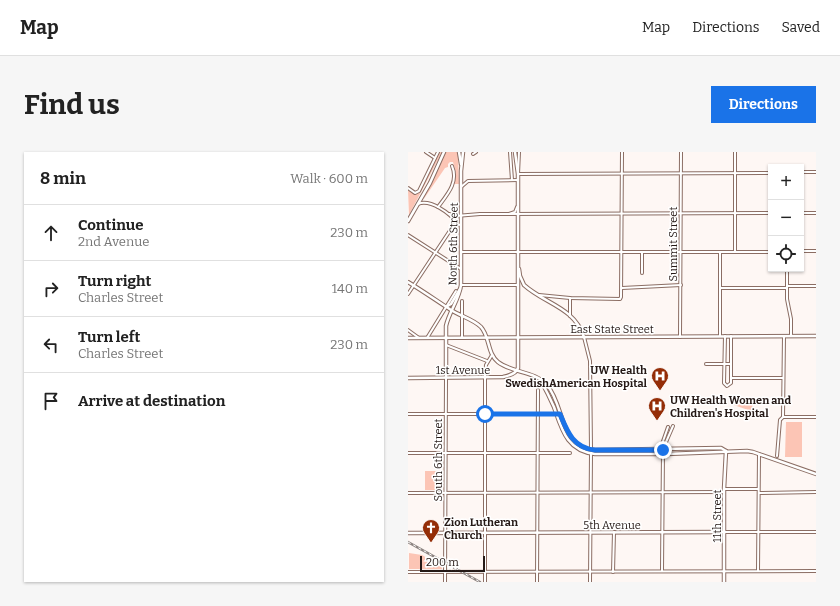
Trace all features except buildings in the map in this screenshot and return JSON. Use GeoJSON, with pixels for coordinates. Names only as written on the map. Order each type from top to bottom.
{"type":"FeatureCollection","features":[{"type":"Feature","properties":{"kind":"main road"},"geometry":{"type":"LineString","coordinates":[[408,221],[430,183],[444,152]]}},
{"type":"Feature","properties":{"kind":"main road"},"geometry":{"type":"LineString","coordinates":[[459,152],[462,171]]}},
{"type":"Feature","properties":{"kind":"main road"},"geometry":{"type":"LineString","coordinates":[[462,171],[463,152]]}},
{"type":"Feature","properties":{"kind":"main road"},"geometry":{"type":"LineString","coordinates":[[515,152],[518,174],[520,276],[524,285],[570,316],[581,329],[584,338]]}},
{"type":"Feature","properties":{"kind":"main road","name":"North 6th Street"},"geometry":{"type":"LineString","coordinates":[[446,338],[448,318],[458,298],[461,286],[462,171]]}},
{"type":"Feature","properties":{"kind":"main road"},"geometry":{"type":"LineString","coordinates":[[517,370],[519,366],[519,256]]}},
{"type":"Feature","properties":{"kind":"main road"},"geometry":{"type":"LineString","coordinates":[[408,282],[452,311],[481,327],[487,338],[492,356],[499,363],[532,375],[545,383],[550,390],[570,437],[581,446],[591,451],[721,448],[726,451]]}},
{"type":"Feature","properties":{"kind":"main road"},"geometry":{"type":"LineString","coordinates":[[446,307],[452,301],[461,286]]}},
{"type":"Feature","properties":{"kind":"main road","name":"East State Street"},"geometry":{"type":"LineString","coordinates":[[408,338],[816,336]]}},
{"type":"Feature","properties":{"kind":"main road","name":"South 6th Street"},"geometry":{"type":"LineString","coordinates":[[446,338],[446,378]]}},
{"type":"Feature","properties":{"kind":"main road","name":"1st Avenue"},"geometry":{"type":"LineString","coordinates":[[408,378],[485,378],[509,375],[517,370]]}},
{"type":"Feature","properties":{"kind":"main road"},"geometry":{"type":"LineString","coordinates":[[541,381],[565,435],[578,449],[591,451],[662,454],[747,451],[816,474]]}},
{"type":"Feature","properties":{"kind":"main road","name":"11th Street"},"geometry":{"type":"LineString","coordinates":[[724,582],[724,490],[726,451]]}},
{"type":"Feature","properties":{"kind":"main road","name":"5th Avenue"},"geometry":{"type":"LineString","coordinates":[[408,533],[725,532]]}},
{"type":"Feature","properties":{"kind":"street"},"geometry":{"type":"LineString","coordinates":[[426,152],[435,158]]}},
{"type":"Feature","properties":{"kind":"street"},"geometry":{"type":"LineString","coordinates":[[408,188],[415,193],[418,192],[438,152]]}},
{"type":"Feature","properties":{"kind":"street"},"geometry":{"type":"LineString","coordinates":[[472,154],[476,152]]}},
{"type":"Feature","properties":{"kind":"street"},"geometry":{"type":"LineString","coordinates":[[510,152],[512,180]]}},
{"type":"Feature","properties":{"kind":"street"},"geometry":{"type":"LineString","coordinates":[[519,152],[518,174],[768,173]]}},
{"type":"Feature","properties":{"kind":"street"},"geometry":{"type":"LineString","coordinates":[[539,295],[570,298],[620,298],[622,296],[622,152]]}},
{"type":"Feature","properties":{"kind":"street","name":"Summit Street"},"geometry":{"type":"LineString","coordinates":[[680,337],[681,152]]}},
{"type":"Feature","properties":{"kind":"street"},"geometry":{"type":"LineString","coordinates":[[735,152],[735,251]]}},
{"type":"Feature","properties":{"kind":"street"},"geometry":{"type":"LineString","coordinates":[[438,207],[452,188],[454,182],[452,166]]}},
{"type":"Feature","properties":{"kind":"street"},"geometry":{"type":"LineString","coordinates":[[804,172],[816,172]]}},
{"type":"Feature","properties":{"kind":"street"},"geometry":{"type":"LineString","coordinates":[[461,187],[466,182],[474,181],[518,180]]}},
{"type":"Feature","properties":{"kind":"street"},"geometry":{"type":"LineString","coordinates":[[418,204],[426,202],[456,216],[461,214],[768,213]]}},
{"type":"Feature","properties":{"kind":"street"},"geometry":{"type":"LineString","coordinates":[[504,214],[515,212],[518,204]]}},
{"type":"Feature","properties":{"kind":"street"},"geometry":{"type":"LineString","coordinates":[[804,213],[816,213]]}},
{"type":"Feature","properties":{"kind":"street"},"geometry":{"type":"LineString","coordinates":[[449,214],[457,224],[461,226]]}},
{"type":"Feature","properties":{"kind":"street"},"geometry":{"type":"LineString","coordinates":[[408,294],[453,226],[457,224]]}},
{"type":"Feature","properties":{"kind":"street"},"geometry":{"type":"LineString","coordinates":[[408,235],[462,269]]}},
{"type":"Feature","properties":{"kind":"street"},"geometry":{"type":"LineString","coordinates":[[720,251],[720,336]]}},
{"type":"Feature","properties":{"kind":"street"},"geometry":{"type":"LineString","coordinates":[[804,252],[816,251]]}},
{"type":"Feature","properties":{"kind":"street"},"geometry":{"type":"LineString","coordinates":[[461,252],[768,252]]}},
{"type":"Feature","properties":{"kind":"street"},"geometry":{"type":"LineString","coordinates":[[642,252],[642,273]]}},
{"type":"Feature","properties":{"kind":"street"},"geometry":{"type":"LineString","coordinates":[[787,272],[787,300],[791,319],[792,336]]}},
{"type":"Feature","properties":{"kind":"street"},"geometry":{"type":"LineString","coordinates":[[461,286],[519,285]]}},
{"type":"Feature","properties":{"kind":"street"},"geometry":{"type":"LineString","coordinates":[[622,288],[681,285]]}},
{"type":"Feature","properties":{"kind":"street"},"geometry":{"type":"LineString","coordinates":[[721,288],[816,286]]}},
{"type":"Feature","properties":{"kind":"street"},"geometry":{"type":"LineString","coordinates":[[427,338],[456,291]]}},
{"type":"Feature","properties":{"kind":"street"},"geometry":{"type":"LineString","coordinates":[[570,298],[570,316]]}},
{"type":"Feature","properties":{"kind":"street"},"geometry":{"type":"LineString","coordinates":[[462,301],[462,338]]}},
{"type":"Feature","properties":{"kind":"street"},"geometry":{"type":"LineString","coordinates":[[408,330],[419,338]]}},
{"type":"Feature","properties":{"kind":"street"},"geometry":{"type":"LineString","coordinates":[[725,336],[724,383],[727,386],[731,383],[731,336]]}},
{"type":"Feature","properties":{"kind":"street"},"geometry":{"type":"LineString","coordinates":[[777,456],[780,420],[783,417],[784,336]]}},
{"type":"Feature","properties":{"kind":"street"},"geometry":{"type":"LineString","coordinates":[[584,338],[590,364],[590,582]]}},
{"type":"Feature","properties":{"kind":"street"},"geometry":{"type":"LineString","coordinates":[[446,345],[487,361]]}},
{"type":"Feature","properties":{"kind":"street"},"geometry":{"type":"LineString","coordinates":[[724,349],[731,349]]}},
{"type":"Feature","properties":{"kind":"street"},"geometry":{"type":"LineString","coordinates":[[484,582],[485,378],[487,361],[492,356]]}},
{"type":"Feature","properties":{"kind":"street"},"geometry":{"type":"LineString","coordinates":[[706,364],[731,364]]}},
{"type":"Feature","properties":{"kind":"street","name":"South 6th Street"},"geometry":{"type":"LineString","coordinates":[[445,582],[446,378]]}},
{"type":"Feature","properties":{"kind":"street"},"geometry":{"type":"LineString","coordinates":[[731,378],[783,378]]}},
{"type":"Feature","properties":{"kind":"street"},"geometry":{"type":"LineString","coordinates":[[537,582],[538,390]]}},
{"type":"Feature","properties":{"kind":"street"},"geometry":{"type":"LineString","coordinates":[[408,414],[560,414]]}},
{"type":"Feature","properties":{"kind":"street"},"geometry":{"type":"LineString","coordinates":[[783,417],[816,417]]}},
{"type":"Feature","properties":{"kind":"street"},"geometry":{"type":"LineString","coordinates":[[662,571],[662,454],[673,426]]}},
{"type":"Feature","properties":{"kind":"street"},"geometry":{"type":"LineString","coordinates":[[663,450],[661,447],[668,427]]}},
{"type":"Feature","properties":{"kind":"street"},"geometry":{"type":"LineString","coordinates":[[408,454],[570,453]]}},
{"type":"Feature","properties":{"kind":"street"},"geometry":{"type":"LineString","coordinates":[[758,571],[759,454]]}},
{"type":"Feature","properties":{"kind":"street"},"geometry":{"type":"LineString","coordinates":[[408,493],[590,493],[758,489]]}},
{"type":"Feature","properties":{"kind":"street"},"geometry":{"type":"LineString","coordinates":[[759,493],[816,492]]}},
{"type":"Feature","properties":{"kind":"street"},"geometry":{"type":"LineString","coordinates":[[614,532],[614,572]]}},
{"type":"Feature","properties":{"kind":"street","name":"5th Avenue"},"geometry":{"type":"LineString","coordinates":[[725,532],[816,532]]}},
{"type":"Feature","properties":{"kind":"street"},"geometry":{"type":"LineString","coordinates":[[408,572],[816,571]]}},
{"type":"Feature","properties":{"kind":"shaded area"},"geometry":{"type":"Polygon","coordinates":[[[440,152],[442,152],[409,215],[408,190],[416,194],[419,193],[440,152]]]}},
{"type":"Feature","properties":{"kind":"shaded area"},"geometry":{"type":"Polygon","coordinates":[[[446,152],[458,152],[459,184],[454,184],[456,173],[453,162],[450,162],[448,167],[445,168],[423,200],[446,152]]]}},
{"type":"Feature","properties":{"kind":"shaded area"},"geometry":{"type":"Polygon","coordinates":[[[734,397],[753,404],[751,411],[731,404],[734,397]]]}},
{"type":"Feature","properties":{"kind":"shaded area"},"geometry":{"type":"Polygon","coordinates":[[[786,422],[802,422],[802,457],[785,457],[786,422]]]}},
{"type":"Feature","properties":{"kind":"shaded area"},"geometry":{"type":"Polygon","coordinates":[[[425,471],[442,471],[442,490],[425,490],[425,471]]]}},
{"type":"Feature","properties":{"kind":"shaded area"},"geometry":{"type":"Polygon","coordinates":[[[409,553],[422,555],[442,567],[442,569],[409,569],[409,553]]]}},
{"type":"Feature","properties":{"kind":"railway"},"geometry":{"type":"LineString","coordinates":[[408,542],[480,582]]}},
{"type":"Feature","properties":{"kind":"place","name":"UW Health SwedishAmerican Hospital"},"geometry":{"type":"Point","coordinates":[660,391]}},
{"type":"Feature","properties":{"kind":"place","name":"UW Health Women and Children's Hospital"},"geometry":{"type":"Point","coordinates":[657,421]}},
{"type":"Feature","properties":{"kind":"place","name":"Zion Lutheran Church"},"geometry":{"type":"Point","coordinates":[431,543]}},
{"type":"Feature","properties":{"kind":"route"},"geometry":{"type":"LineString","coordinates":[[485,414],[560,414],[570,437],[574,442],[587,449],[663,450]]}}]}
